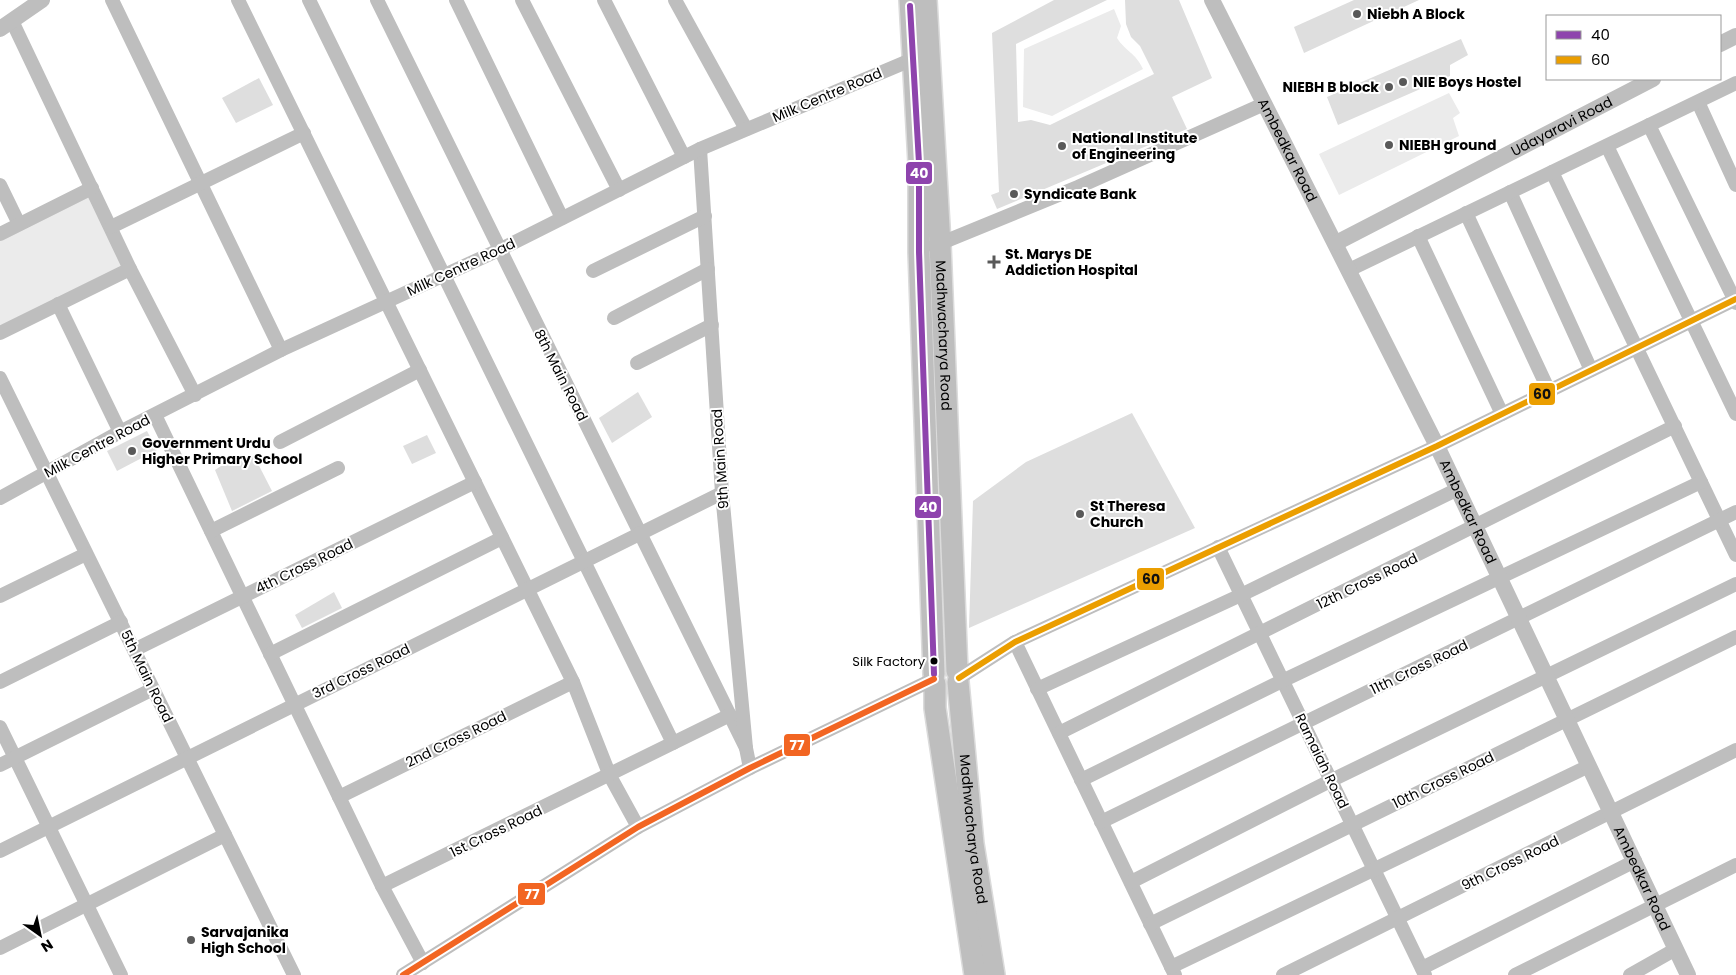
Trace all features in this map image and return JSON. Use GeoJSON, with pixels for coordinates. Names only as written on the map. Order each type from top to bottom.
{"type":"FeatureCollection","features":[{"type":"Feature","properties":{"kind":"main road"},"geometry":{"type":"LineString","coordinates":[[910,0],[921,56],[918,163],[919,252],[935,708],[976,975]]}},
{"type":"Feature","properties":{"kind":"main road","name":"Madhwacharya Road"},"geometry":{"type":"LineString","coordinates":[[926,0],[921,56],[940,244],[958,677],[973,844],[994,975]]}},
{"type":"Feature","properties":{"kind":"main road"},"geometry":{"type":"LineString","coordinates":[[934,679],[938,668],[944,665],[952,666],[958,677]]}},
{"type":"Feature","properties":{"kind":"street"},"geometry":{"type":"LineString","coordinates":[[42,0],[6,25],[92,188],[130,269],[195,395]]}},
{"type":"Feature","properties":{"kind":"street"},"geometry":{"type":"LineString","coordinates":[[112,0],[281,350]]}},
{"type":"Feature","properties":{"kind":"street"},"geometry":{"type":"LineString","coordinates":[[238,0],[573,682],[610,776],[638,827]]}},
{"type":"Feature","properties":{"kind":"street"},"geometry":{"type":"LineString","coordinates":[[309,0],[442,276],[673,744]]}},
{"type":"Feature","properties":{"kind":"street","name":"8th Main Road"},"geometry":{"type":"LineString","coordinates":[[377,0],[746,748]]}},
{"type":"Feature","properties":{"kind":"street"},"geometry":{"type":"LineString","coordinates":[[456,0],[562,218]]}},
{"type":"Feature","properties":{"kind":"street"},"geometry":{"type":"LineString","coordinates":[[522,0],[618,190]]}},
{"type":"Feature","properties":{"kind":"street"},"geometry":{"type":"LineString","coordinates":[[604,0],[684,157]]}},
{"type":"Feature","properties":{"kind":"street"},"geometry":{"type":"LineString","coordinates":[[675,0],[746,129]]}},
{"type":"Feature","properties":{"kind":"street","name":"Ambedkar Road"},"geometry":{"type":"LineString","coordinates":[[1212,0],[1336,243],[1458,489],[1688,975]]}},
{"type":"Feature","properties":{"kind":"street"},"geometry":{"type":"LineString","coordinates":[[1721,44],[1736,36]]}},
{"type":"Feature","properties":{"kind":"street","name":"Milk Centre Road"},"geometry":{"type":"LineString","coordinates":[[0,498],[120,432],[281,350],[499,250],[700,149],[921,56]]}},
{"type":"Feature","properties":{"kind":"street","name":"Udayaravi Road"},"geometry":{"type":"LineString","coordinates":[[1336,243],[1651,80]]}},
{"type":"Feature","properties":{"kind":"street"},"geometry":{"type":"LineString","coordinates":[[1349,270],[1736,83]]}},
{"type":"Feature","properties":{"kind":"street"},"geometry":{"type":"LineString","coordinates":[[1698,102],[1736,185]]}},
{"type":"Feature","properties":{"kind":"street"},"geometry":{"type":"LineString","coordinates":[[919,252],[1078,187],[1264,104]]}},
{"type":"Feature","properties":{"kind":"street"},"geometry":{"type":"LineString","coordinates":[[958,677],[1014,642],[1437,446],[1735,301],[1649,125]]}},
{"type":"Feature","properties":{"kind":"street"},"geometry":{"type":"LineString","coordinates":[[111,227],[304,133]]}},
{"type":"Feature","properties":{"kind":"street"},"geometry":{"type":"LineString","coordinates":[[1607,146],[1736,414]]}},
{"type":"Feature","properties":{"kind":"street","name":"9th Main Road"},"geometry":{"type":"LineString","coordinates":[[700,149],[722,492],[746,748],[750,768]]}},
{"type":"Feature","properties":{"kind":"street"},"geometry":{"type":"LineString","coordinates":[[1552,172],[1638,347],[1736,555]]}},
{"type":"Feature","properties":{"kind":"street"},"geometry":{"type":"LineString","coordinates":[[0,185],[19,224]]}},
{"type":"Feature","properties":{"kind":"street"},"geometry":{"type":"LineString","coordinates":[[0,234],[92,188]]}},
{"type":"Feature","properties":{"kind":"street"},"geometry":{"type":"LineString","coordinates":[[1510,192],[1591,370]]}},
{"type":"Feature","properties":{"kind":"street"},"geometry":{"type":"LineString","coordinates":[[1466,213],[1549,391]]}},
{"type":"Feature","properties":{"kind":"street"},"geometry":{"type":"LineString","coordinates":[[593,271],[705,216]]}},
{"type":"Feature","properties":{"kind":"street"},"geometry":{"type":"LineString","coordinates":[[1418,236],[1502,414]]}},
{"type":"Feature","properties":{"kind":"street"},"geometry":{"type":"LineString","coordinates":[[0,333],[130,269]]}},
{"type":"Feature","properties":{"kind":"street"},"geometry":{"type":"LineString","coordinates":[[614,318],[708,269]]}},
{"type":"Feature","properties":{"kind":"street"},"geometry":{"type":"LineString","coordinates":[[58,304],[120,432]]}},
{"type":"Feature","properties":{"kind":"street"},"geometry":{"type":"LineString","coordinates":[[637,363],[712,325]]}},
{"type":"Feature","properties":{"kind":"street"},"geometry":{"type":"LineString","coordinates":[[280,442],[420,370]]}},
{"type":"Feature","properties":{"kind":"street","name":"5th Main Road"},"geometry":{"type":"LineString","coordinates":[[0,378],[294,975]]}},
{"type":"Feature","properties":{"kind":"street"},"geometry":{"type":"LineString","coordinates":[[155,415],[382,886],[423,963]]}},
{"type":"Feature","properties":{"kind":"street","name":"12th Cross Road"},"geometry":{"type":"LineString","coordinates":[[1058,734],[1675,426]]}},
{"type":"Feature","properties":{"kind":"street"},"geometry":{"type":"LineString","coordinates":[[211,531],[338,468]]}},
{"type":"Feature","properties":{"kind":"street","name":"4th Cross Road"},"geometry":{"type":"LineString","coordinates":[[134,650],[474,482]]}},
{"type":"Feature","properties":{"kind":"street"},"geometry":{"type":"LineString","coordinates":[[1081,780],[1282,681],[1701,482]]}},
{"type":"Feature","properties":{"kind":"street"},"geometry":{"type":"LineString","coordinates":[[1037,689],[1241,594],[1458,489]]}},
{"type":"Feature","properties":{"kind":"street","name":"3rd Cross Road"},"geometry":{"type":"LineString","coordinates":[[0,851],[722,492]]}},
{"type":"Feature","properties":{"kind":"street","name":"11th Cross Road"},"geometry":{"type":"LineString","coordinates":[[1101,822],[1736,512]]}},
{"type":"Feature","properties":{"kind":"street"},"geometry":{"type":"LineString","coordinates":[[270,654],[502,538]]}},
{"type":"Feature","properties":{"kind":"street","name":"Ramaiah Road"},"geometry":{"type":"LineString","coordinates":[[1218,548],[1423,971]]}},
{"type":"Feature","properties":{"kind":"street"},"geometry":{"type":"LineString","coordinates":[[0,596],[86,554]]}},
{"type":"Feature","properties":{"kind":"street"},"geometry":{"type":"LineString","coordinates":[[1131,882],[1332,780],[1736,584]]}},
{"type":"Feature","properties":{"kind":"street"},"geometry":{"type":"LineString","coordinates":[[0,682],[121,622]]}},
{"type":"Feature","properties":{"kind":"street","name":"10th Cross Road"},"geometry":{"type":"LineString","coordinates":[[1150,924],[1736,637]]}},
{"type":"Feature","properties":{"kind":"street"},"geometry":{"type":"LineString","coordinates":[[1014,642],[1173,971],[1374,870],[1589,766]]}},
{"type":"Feature","properties":{"kind":"street"},"geometry":{"type":"LineString","coordinates":[[403,975],[638,827],[750,768],[934,679]]}},
{"type":"Feature","properties":{"kind":"street","name":"2nd Cross Road"},"geometry":{"type":"LineString","coordinates":[[339,797],[573,682]]}},
{"type":"Feature","properties":{"kind":"street"},"geometry":{"type":"LineString","coordinates":[[0,765],[153,689]]}},
{"type":"Feature","properties":{"kind":"street","name":"1st Cross Road"},"geometry":{"type":"LineString","coordinates":[[382,886],[730,716]]}},
{"type":"Feature","properties":{"kind":"street"},"geometry":{"type":"LineString","coordinates":[[0,727],[121,975]]}},
{"type":"Feature","properties":{"kind":"street","name":"9th Cross Road"},"geometry":{"type":"LineString","coordinates":[[1283,975],[1736,750]]}},
{"type":"Feature","properties":{"kind":"street"},"geometry":{"type":"LineString","coordinates":[[0,948],[225,835]]}},
{"type":"Feature","properties":{"kind":"street"},"geometry":{"type":"LineString","coordinates":[[1423,971],[1635,861]]}},
{"type":"Feature","properties":{"kind":"street"},"geometry":{"type":"LineString","coordinates":[[1515,975],[1654,904],[1736,865]]}},
{"type":"Feature","properties":{"kind":"street"},"geometry":{"type":"LineString","coordinates":[[1630,975],[1676,950]]}},
{"type":"Feature","properties":{"kind":"shaded area"},"geometry":{"type":"Polygon","coordinates":[[[1114,9],[1121,26],[1117,38],[1137,59],[1143,69],[1052,116],[1023,107],[1024,49],[1114,9]]]}},
{"type":"Feature","properties":{"kind":"shaded area","name":"NIEBH ground"},"geometry":{"type":"Polygon","coordinates":[[[1449,93],[1460,113],[1453,118],[1459,136],[1339,195],[1319,154],[1449,93]]]}},
{"type":"Feature","properties":{"kind":"shaded area"},"geometry":{"type":"Polygon","coordinates":[[[90,196],[124,266],[0,327],[0,240],[90,196]]]}},
{"type":"Feature","properties":{"kind":"building"},"geometry":{"type":"Polygon","coordinates":[[[1054,0],[1107,0],[1016,44],[1018,122],[1031,120],[1050,125],[1154,74],[1140,46],[1131,37],[1126,24],[1125,0],[1179,0],[1212,78],[1172,97],[1187,129],[997,209],[991,195],[999,192],[992,33],[1054,0]]]}},
{"type":"Feature","properties":{"kind":"building","name":"Niebh A Block"},"geometry":{"type":"Polygon","coordinates":[[[1354,0],[1419,0],[1304,53],[1294,27],[1354,0]]]}},
{"type":"Feature","properties":{"kind":"building","name":"NIEBH B block"},"geometry":{"type":"Polygon","coordinates":[[[1461,39],[1468,55],[1450,65],[1450,76],[1338,125],[1327,97],[1461,39]]]}},
{"type":"Feature","properties":{"kind":"building"},"geometry":{"type":"Polygon","coordinates":[[[259,78],[273,105],[236,123],[222,98],[259,78]]]}},
{"type":"Feature","properties":{"kind":"building"},"geometry":{"type":"Polygon","coordinates":[[[638,392],[652,417],[612,443],[599,418],[638,392]]]}},
{"type":"Feature","properties":{"kind":"building","name":"St Theresa Church"},"geometry":{"type":"Polygon","coordinates":[[[1132,413],[1195,528],[969,628],[973,501],[1026,462],[1132,413]]]}},
{"type":"Feature","properties":{"kind":"building","name":"Government Urdu Higher Primary School"},"geometry":{"type":"Polygon","coordinates":[[[147,431],[157,450],[117,471],[107,451],[147,431]]]}},
{"type":"Feature","properties":{"kind":"building"},"geometry":{"type":"Polygon","coordinates":[[[427,435],[436,453],[412,464],[403,446],[427,435]]]}},
{"type":"Feature","properties":{"kind":"building"},"geometry":{"type":"Polygon","coordinates":[[[254,456],[272,491],[232,511],[215,470],[233,458],[254,456]]]}},
{"type":"Feature","properties":{"kind":"building"},"geometry":{"type":"Polygon","coordinates":[[[334,592],[342,608],[302,628],[295,615],[334,592]]]}},
{"type":"Feature","properties":{"kind":"transit line","name":"40"},"geometry":{"type":"LineString","coordinates":[[910,6],[919,163],[919,252],[934,674]]}},
{"type":"Feature","properties":{"kind":"transit line","name":"60"},"geometry":{"type":"LineString","coordinates":[[959,678],[1015,642],[1437,446],[1736,299]]}},
{"type":"Feature","properties":{"kind":"transit line","name":"77"},"geometry":{"type":"LineString","coordinates":[[403,975],[638,827],[750,768],[934,679]]}},
{"type":"Feature","properties":{"kind":"place","name":"Niebh A Block"},"geometry":{"type":"Point","coordinates":[1357,14]}},
{"type":"Feature","properties":{"kind":"place","name":"NIE Boys Hostel"},"geometry":{"type":"Point","coordinates":[1403,82]}},
{"type":"Feature","properties":{"kind":"place","name":"NIEBH B block"},"geometry":{"type":"Point","coordinates":[1389,87]}},
{"type":"Feature","properties":{"kind":"place","name":"NIEBH ground"},"geometry":{"type":"Point","coordinates":[1389,145]}},
{"type":"Feature","properties":{"kind":"place","name":"National Institute of Engineering"},"geometry":{"type":"Point","coordinates":[1062,146]}},
{"type":"Feature","properties":{"kind":"place","name":"Syndicate Bank"},"geometry":{"type":"Point","coordinates":[1014,194]}},
{"type":"Feature","properties":{"kind":"place","name":"St. Marys DE Addiction Hospital"},"geometry":{"type":"Point","coordinates":[994,262]}},
{"type":"Feature","properties":{"kind":"place","name":"Government Urdu Higher Primary School"},"geometry":{"type":"Point","coordinates":[132,451]}},
{"type":"Feature","properties":{"kind":"place","name":"St Theresa Church"},"geometry":{"type":"Point","coordinates":[1080,514]}},
{"type":"Feature","properties":{"kind":"place","name":"Silk Factory"},"geometry":{"type":"Point","coordinates":[934,661]}},
{"type":"Feature","properties":{"kind":"place","name":"Sarvajanika High School"},"geometry":{"type":"Point","coordinates":[191,940]}}]}
